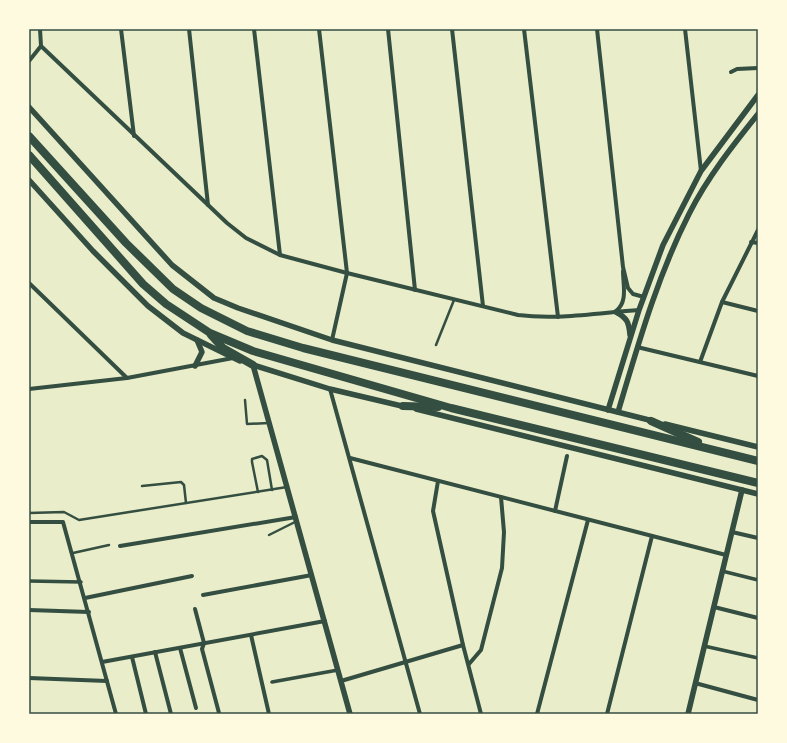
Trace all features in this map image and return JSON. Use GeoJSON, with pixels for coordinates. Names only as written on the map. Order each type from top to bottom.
{"type":"FeatureCollection","features":[{"type":"Feature","properties":{"kind":"highway"},"geometry":{"type":"LineString","coordinates":[[29,136],[126,243],[173,289],[201,308],[247,331],[274,340],[758,461]]}},
{"type":"Feature","properties":{"kind":"highway"},"geometry":{"type":"LineString","coordinates":[[29,155],[143,284],[166,304],[210,333],[253,351],[451,408],[758,482]]}},
{"type":"Feature","properties":{"kind":"highway"},"geometry":{"type":"LineString","coordinates":[[210,333],[224,348],[253,365]]}},
{"type":"Feature","properties":{"kind":"highway"},"geometry":{"type":"LineString","coordinates":[[403,406],[451,408]]}},
{"type":"Feature","properties":{"kind":"highway"},"geometry":{"type":"LineString","coordinates":[[651,421],[717,450]]}},
{"type":"Feature","properties":{"kind":"street"},"geometry":{"type":"LineString","coordinates":[[29,61],[41,46],[40,29]]}},
{"type":"Feature","properties":{"kind":"street"},"geometry":{"type":"LineString","coordinates":[[121,29],[134,136]]}},
{"type":"Feature","properties":{"kind":"street"},"geometry":{"type":"LineString","coordinates":[[189,29],[208,206]]}},
{"type":"Feature","properties":{"kind":"street"},"geometry":{"type":"LineString","coordinates":[[254,29],[280,255]]}},
{"type":"Feature","properties":{"kind":"street"},"geometry":{"type":"LineString","coordinates":[[320,29],[346,274],[332,340]]}},
{"type":"Feature","properties":{"kind":"street"},"geometry":{"type":"LineString","coordinates":[[388,29],[414,290]]}},
{"type":"Feature","properties":{"kind":"street"},"geometry":{"type":"LineString","coordinates":[[452,29],[484,306]]}},
{"type":"Feature","properties":{"kind":"street"},"geometry":{"type":"LineString","coordinates":[[524,29],[558,317]]}},
{"type":"Feature","properties":{"kind":"street"},"geometry":{"type":"LineString","coordinates":[[597,29],[623,267],[623,302],[621,308],[616,312]]}},
{"type":"Feature","properties":{"kind":"street"},"geometry":{"type":"LineString","coordinates":[[685,29],[701,171]]}},
{"type":"Feature","properties":{"kind":"street"},"geometry":{"type":"LineString","coordinates":[[41,46],[227,223],[246,238],[280,255],[346,274],[518,315],[540,318],[639,310]]}},
{"type":"Feature","properties":{"kind":"street"},"geometry":{"type":"LineString","coordinates":[[731,72],[737,69],[758,68]]}},
{"type":"Feature","properties":{"kind":"street"},"geometry":{"type":"LineString","coordinates":[[608,410],[639,310],[663,245],[701,171],[758,95]]}},
{"type":"Feature","properties":{"kind":"street"},"geometry":{"type":"LineString","coordinates":[[29,107],[172,265],[214,298],[238,308],[332,340],[758,447]]}},
{"type":"Feature","properties":{"kind":"street"},"geometry":{"type":"LineString","coordinates":[[618,412],[637,347],[659,282],[690,214],[728,152],[758,114]]}},
{"type":"Feature","properties":{"kind":"street"},"geometry":{"type":"LineString","coordinates":[[29,180],[93,252],[148,306],[183,333],[232,358],[330,389],[758,494]]}},
{"type":"Feature","properties":{"kind":"street"},"geometry":{"type":"LineString","coordinates":[[700,362],[722,302],[758,230]]}},
{"type":"Feature","properties":{"kind":"street"},"geometry":{"type":"LineString","coordinates":[[751,242],[758,243]]}},
{"type":"Feature","properties":{"kind":"street"},"geometry":{"type":"LineString","coordinates":[[623,267],[628,288],[633,294],[644,297]]}},
{"type":"Feature","properties":{"kind":"street"},"geometry":{"type":"LineString","coordinates":[[29,283],[127,378]]}},
{"type":"Feature","properties":{"kind":"street"},"geometry":{"type":"LineString","coordinates":[[722,302],[758,311]]}},
{"type":"Feature","properties":{"kind":"street"},"geometry":{"type":"LineString","coordinates":[[616,312],[625,316],[629,322],[630,337]]}},
{"type":"Feature","properties":{"kind":"street"},"geometry":{"type":"LineString","coordinates":[[195,366],[202,352],[197,340]]}},
{"type":"Feature","properties":{"kind":"street"},"geometry":{"type":"LineString","coordinates":[[637,347],[758,376]]}},
{"type":"Feature","properties":{"kind":"street"},"geometry":{"type":"LineString","coordinates":[[29,389],[127,378],[232,358]]}},
{"type":"Feature","properties":{"kind":"street"},"geometry":{"type":"LineString","coordinates":[[253,365],[350,714]]}},
{"type":"Feature","properties":{"kind":"street"},"geometry":{"type":"LineString","coordinates":[[330,389],[420,714]]}},
{"type":"Feature","properties":{"kind":"street"},"geometry":{"type":"LineString","coordinates":[[555,511],[567,456]]}},
{"type":"Feature","properties":{"kind":"street"},"geometry":{"type":"LineString","coordinates":[[350,458],[726,555]]}},
{"type":"Feature","properties":{"kind":"street"},"geometry":{"type":"LineString","coordinates":[[438,481],[433,511],[463,645],[482,714]]}},
{"type":"Feature","properties":{"kind":"street"},"geometry":{"type":"LineString","coordinates":[[688,714],[742,490]]}},
{"type":"Feature","properties":{"kind":"street"},"geometry":{"type":"LineString","coordinates":[[469,664],[481,650],[502,568],[504,532],[501,497]]}},
{"type":"Feature","properties":{"kind":"street"},"geometry":{"type":"LineString","coordinates":[[120,546],[296,519]]}},
{"type":"Feature","properties":{"kind":"street"},"geometry":{"type":"LineString","coordinates":[[537,714],[588,520]]}},
{"type":"Feature","properties":{"kind":"street"},"geometry":{"type":"LineString","coordinates":[[29,522],[63,522],[86,598],[116,714]]}},
{"type":"Feature","properties":{"kind":"street"},"geometry":{"type":"LineString","coordinates":[[732,532],[758,538]]}},
{"type":"Feature","properties":{"kind":"street"},"geometry":{"type":"LineString","coordinates":[[607,714],[652,536]]}},
{"type":"Feature","properties":{"kind":"street"},"geometry":{"type":"LineString","coordinates":[[722,571],[758,580]]}},
{"type":"Feature","properties":{"kind":"street"},"geometry":{"type":"LineString","coordinates":[[203,595],[312,575]]}},
{"type":"Feature","properties":{"kind":"street"},"geometry":{"type":"LineString","coordinates":[[86,598],[192,576]]}},
{"type":"Feature","properties":{"kind":"street"},"geometry":{"type":"LineString","coordinates":[[29,581],[81,582]]}},
{"type":"Feature","properties":{"kind":"street"},"geometry":{"type":"LineString","coordinates":[[714,607],[758,618]]}},
{"type":"Feature","properties":{"kind":"street"},"geometry":{"type":"LineString","coordinates":[[195,609],[204,644],[202,649],[219,713]]}},
{"type":"Feature","properties":{"kind":"street"},"geometry":{"type":"LineString","coordinates":[[29,610],[89,612]]}},
{"type":"Feature","properties":{"kind":"street"},"geometry":{"type":"LineString","coordinates":[[102,662],[325,621]]}},
{"type":"Feature","properties":{"kind":"street"},"geometry":{"type":"LineString","coordinates":[[251,635],[269,714]]}},
{"type":"Feature","properties":{"kind":"street"},"geometry":{"type":"LineString","coordinates":[[341,681],[463,645]]}},
{"type":"Feature","properties":{"kind":"street"},"geometry":{"type":"LineString","coordinates":[[704,646],[758,658]]}},
{"type":"Feature","properties":{"kind":"street"},"geometry":{"type":"LineString","coordinates":[[180,648],[196,708]]}},
{"type":"Feature","properties":{"kind":"street"},"geometry":{"type":"LineString","coordinates":[[155,652],[171,714]]}},
{"type":"Feature","properties":{"kind":"street"},"geometry":{"type":"LineString","coordinates":[[132,656],[146,714]]}},
{"type":"Feature","properties":{"kind":"street"},"geometry":{"type":"LineString","coordinates":[[272,682],[338,670]]}},
{"type":"Feature","properties":{"kind":"street"},"geometry":{"type":"LineString","coordinates":[[29,678],[107,681]]}},
{"type":"Feature","properties":{"kind":"street"},"geometry":{"type":"LineString","coordinates":[[695,683],[758,700]]}},
{"type":"Feature","properties":{"kind":"lane"},"geometry":{"type":"LineString","coordinates":[[436,345],[455,299]]}},
{"type":"Feature","properties":{"kind":"lane"},"geometry":{"type":"LineString","coordinates":[[245,400],[247,424],[270,424]]}},
{"type":"Feature","properties":{"kind":"lane"},"geometry":{"type":"LineString","coordinates":[[258,492],[252,462],[252,459],[256,456],[262,456],[267,460],[272,490]]}},
{"type":"Feature","properties":{"kind":"lane"},"geometry":{"type":"LineString","coordinates":[[142,486],[181,482],[184,485],[186,503]]}},
{"type":"Feature","properties":{"kind":"lane"},"geometry":{"type":"LineString","coordinates":[[29,513],[64,512],[79,520],[288,487]]}},
{"type":"Feature","properties":{"kind":"lane"},"geometry":{"type":"LineString","coordinates":[[269,535],[296,519]]}},
{"type":"Feature","properties":{"kind":"lane"},"geometry":{"type":"LineString","coordinates":[[72,554],[109,545]]}}]}
